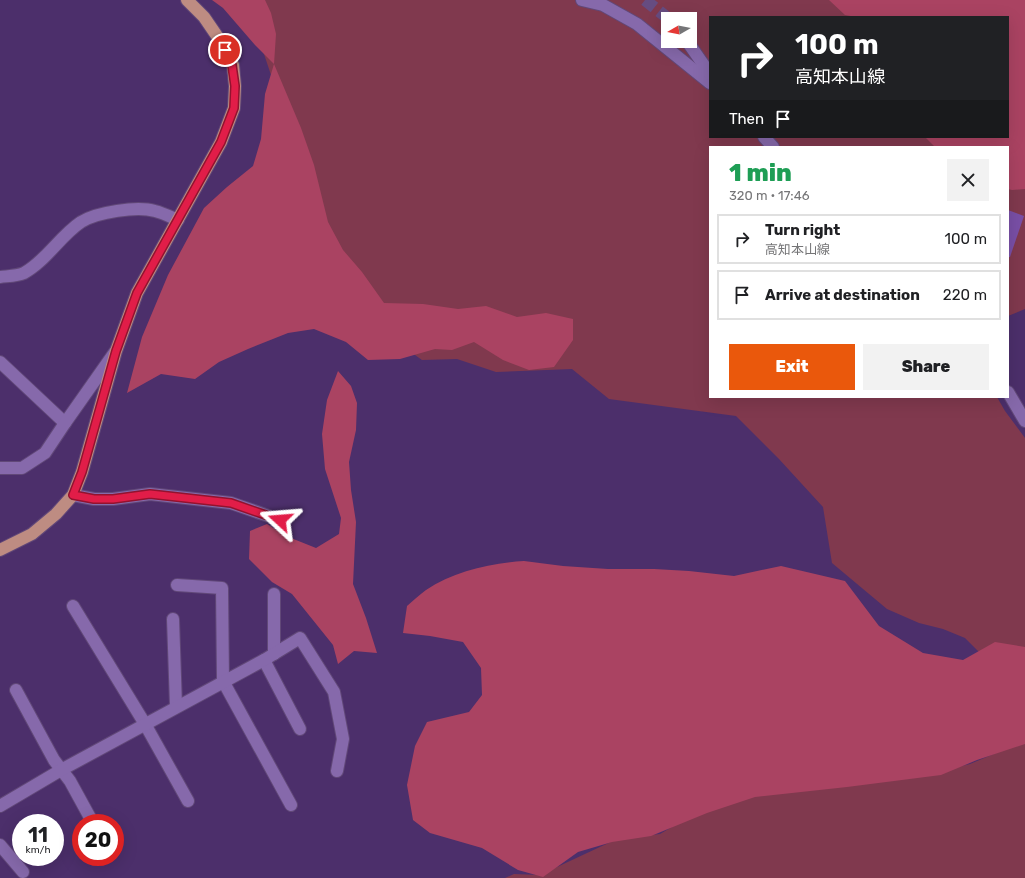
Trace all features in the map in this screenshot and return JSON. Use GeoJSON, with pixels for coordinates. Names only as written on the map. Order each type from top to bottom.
{"type":"FeatureCollection","features":[{"type":"Feature","properties":{"kind":"main road"},"geometry":{"type":"LineString","coordinates":[[0,550],[32,534],[56,514],[73,495],[82,472],[116,351],[137,293],[221,142],[234,108],[235,86],[232,65],[225,50],[204,17],[187,0]]}},
{"type":"Feature","properties":{"kind":"street"},"geometry":{"type":"LineString","coordinates":[[582,0],[602,5],[638,24],[709,82]]}},
{"type":"Feature","properties":{"kind":"street"},"geometry":{"type":"LineString","coordinates":[[692,48],[709,73]]}},
{"type":"Feature","properties":{"kind":"street"},"geometry":{"type":"LineString","coordinates":[[765,138],[772,146]]}},
{"type":"Feature","properties":{"kind":"street"},"geometry":{"type":"LineString","coordinates":[[0,277],[23,273],[36,264],[82,222],[100,214],[128,210],[155,210],[178,220]]}},
{"type":"Feature","properties":{"kind":"street"},"geometry":{"type":"LineString","coordinates":[[0,468],[22,468],[45,453],[116,351]]}},
{"type":"Feature","properties":{"kind":"street"},"geometry":{"type":"LineString","coordinates":[[0,362],[65,423]]}},
{"type":"Feature","properties":{"kind":"street"},"geometry":{"type":"LineString","coordinates":[[1009,394],[1025,421]]}},
{"type":"Feature","properties":{"kind":"street"},"geometry":{"type":"LineString","coordinates":[[73,495],[94,499],[113,499],[150,494],[231,503],[280,520]]}},
{"type":"Feature","properties":{"kind":"street"},"geometry":{"type":"LineString","coordinates":[[177,585],[222,588],[223,681],[291,804]]}},
{"type":"Feature","properties":{"kind":"street"},"geometry":{"type":"LineString","coordinates":[[274,594],[269,657],[300,729]]}},
{"type":"Feature","properties":{"kind":"street"},"geometry":{"type":"LineString","coordinates":[[73,606],[145,724],[188,801]]}},
{"type":"Feature","properties":{"kind":"street"},"geometry":{"type":"LineString","coordinates":[[173,619],[176,706]]}},
{"type":"Feature","properties":{"kind":"street"},"geometry":{"type":"LineString","coordinates":[[0,806],[61,770],[176,706],[269,657],[300,638],[334,692],[343,739],[337,771]]}},
{"type":"Feature","properties":{"kind":"street"},"geometry":{"type":"LineString","coordinates":[[16,690],[54,760],[70,782],[88,814]]}},
{"type":"Feature","properties":{"kind":"street"},"geometry":{"type":"LineString","coordinates":[[0,845],[23,872]]}},
{"type":"Feature","properties":{"kind":"shaded area"},"geometry":{"type":"Polygon","coordinates":[[[212,0],[265,0],[271,13],[276,34],[274,64],[255,45],[223,8],[212,0]]]}},
{"type":"Feature","properties":{"kind":"shaded area"},"geometry":{"type":"Polygon","coordinates":[[[246,0],[854,0],[882,16],[709,16],[709,138],[934,138],[940,146],[709,146],[709,398],[998,398],[1005,411],[1025,438],[1025,698],[965,638],[943,629],[919,623],[887,609],[832,563],[823,507],[779,459],[736,416],[609,399],[572,369],[496,372],[457,359],[422,360],[376,327],[354,306],[280,102],[246,0]]]}},
{"type":"Feature","properties":{"kind":"shaded area"},"geometry":{"type":"Polygon","coordinates":[[[829,0],[1025,0],[1025,189],[1009,189],[1009,146],[934,146],[926,138],[1009,138],[1009,16],[845,15],[829,0]]]}},
{"type":"Feature","properties":{"kind":"shaded area"},"geometry":{"type":"Polygon","coordinates":[[[274,64],[301,128],[314,165],[328,222],[343,250],[362,272],[384,303],[423,304],[458,309],[486,306],[517,317],[546,313],[573,319],[573,340],[554,367],[529,370],[503,360],[474,342],[452,350],[435,349],[400,359],[368,360],[346,342],[314,329],[288,333],[248,349],[219,362],[195,379],[161,374],[127,393],[142,337],[168,275],[204,208],[253,166],[261,139],[265,94],[274,64]]]}},
{"type":"Feature","properties":{"kind":"shaded area"},"geometry":{"type":"Polygon","coordinates":[[[1009,181],[1025,188],[1025,309],[1009,316],[1009,181]]]}},
{"type":"Feature","properties":{"kind":"shaded area"},"geometry":{"type":"Polygon","coordinates":[[[338,371],[351,386],[357,403],[356,430],[349,462],[351,490],[356,522],[353,584],[377,653],[354,651],[338,664],[333,645],[292,594],[272,582],[249,559],[250,531],[267,524],[286,536],[316,548],[339,534],[341,518],[325,469],[322,434],[327,400],[338,371]]]}},
{"type":"Feature","properties":{"kind":"shaded area"},"geometry":{"type":"Polygon","coordinates":[[[524,561],[563,566],[608,569],[689,571],[734,576],[781,566],[845,581],[879,626],[923,653],[963,660],[995,642],[1025,647],[1025,744],[977,760],[941,775],[755,797],[707,813],[651,836],[612,842],[578,852],[543,877],[518,870],[482,848],[430,833],[413,820],[407,785],[415,746],[427,722],[469,712],[482,695],[481,668],[463,642],[403,633],[407,606],[423,592],[437,583],[473,569],[524,561]]]}},
{"type":"Feature","properties":{"kind":"shaded area"},"geometry":{"type":"Polygon","coordinates":[[[1025,736],[1025,878],[505,878],[514,874],[540,875],[617,839],[660,834],[687,818],[709,801],[911,778],[970,764],[1020,743],[1025,736]]]}},
{"type":"Feature","properties":{"kind":"building"},"geometry":{"type":"Polygon","coordinates":[[[1009,210],[1024,216],[1009,257],[1009,210]]]}},
{"type":"Feature","properties":{"kind":"tunnel"},"geometry":{"type":"LineString","coordinates":[[645,0],[661,13]]}},
{"type":"Feature","properties":{"kind":"route"},"geometry":{"type":"LineString","coordinates":[[225,50],[232,65],[235,86],[234,108],[221,142],[137,293],[122,332],[82,472],[73,495],[94,499],[113,499],[150,494],[231,503],[280,520]]}}]}
